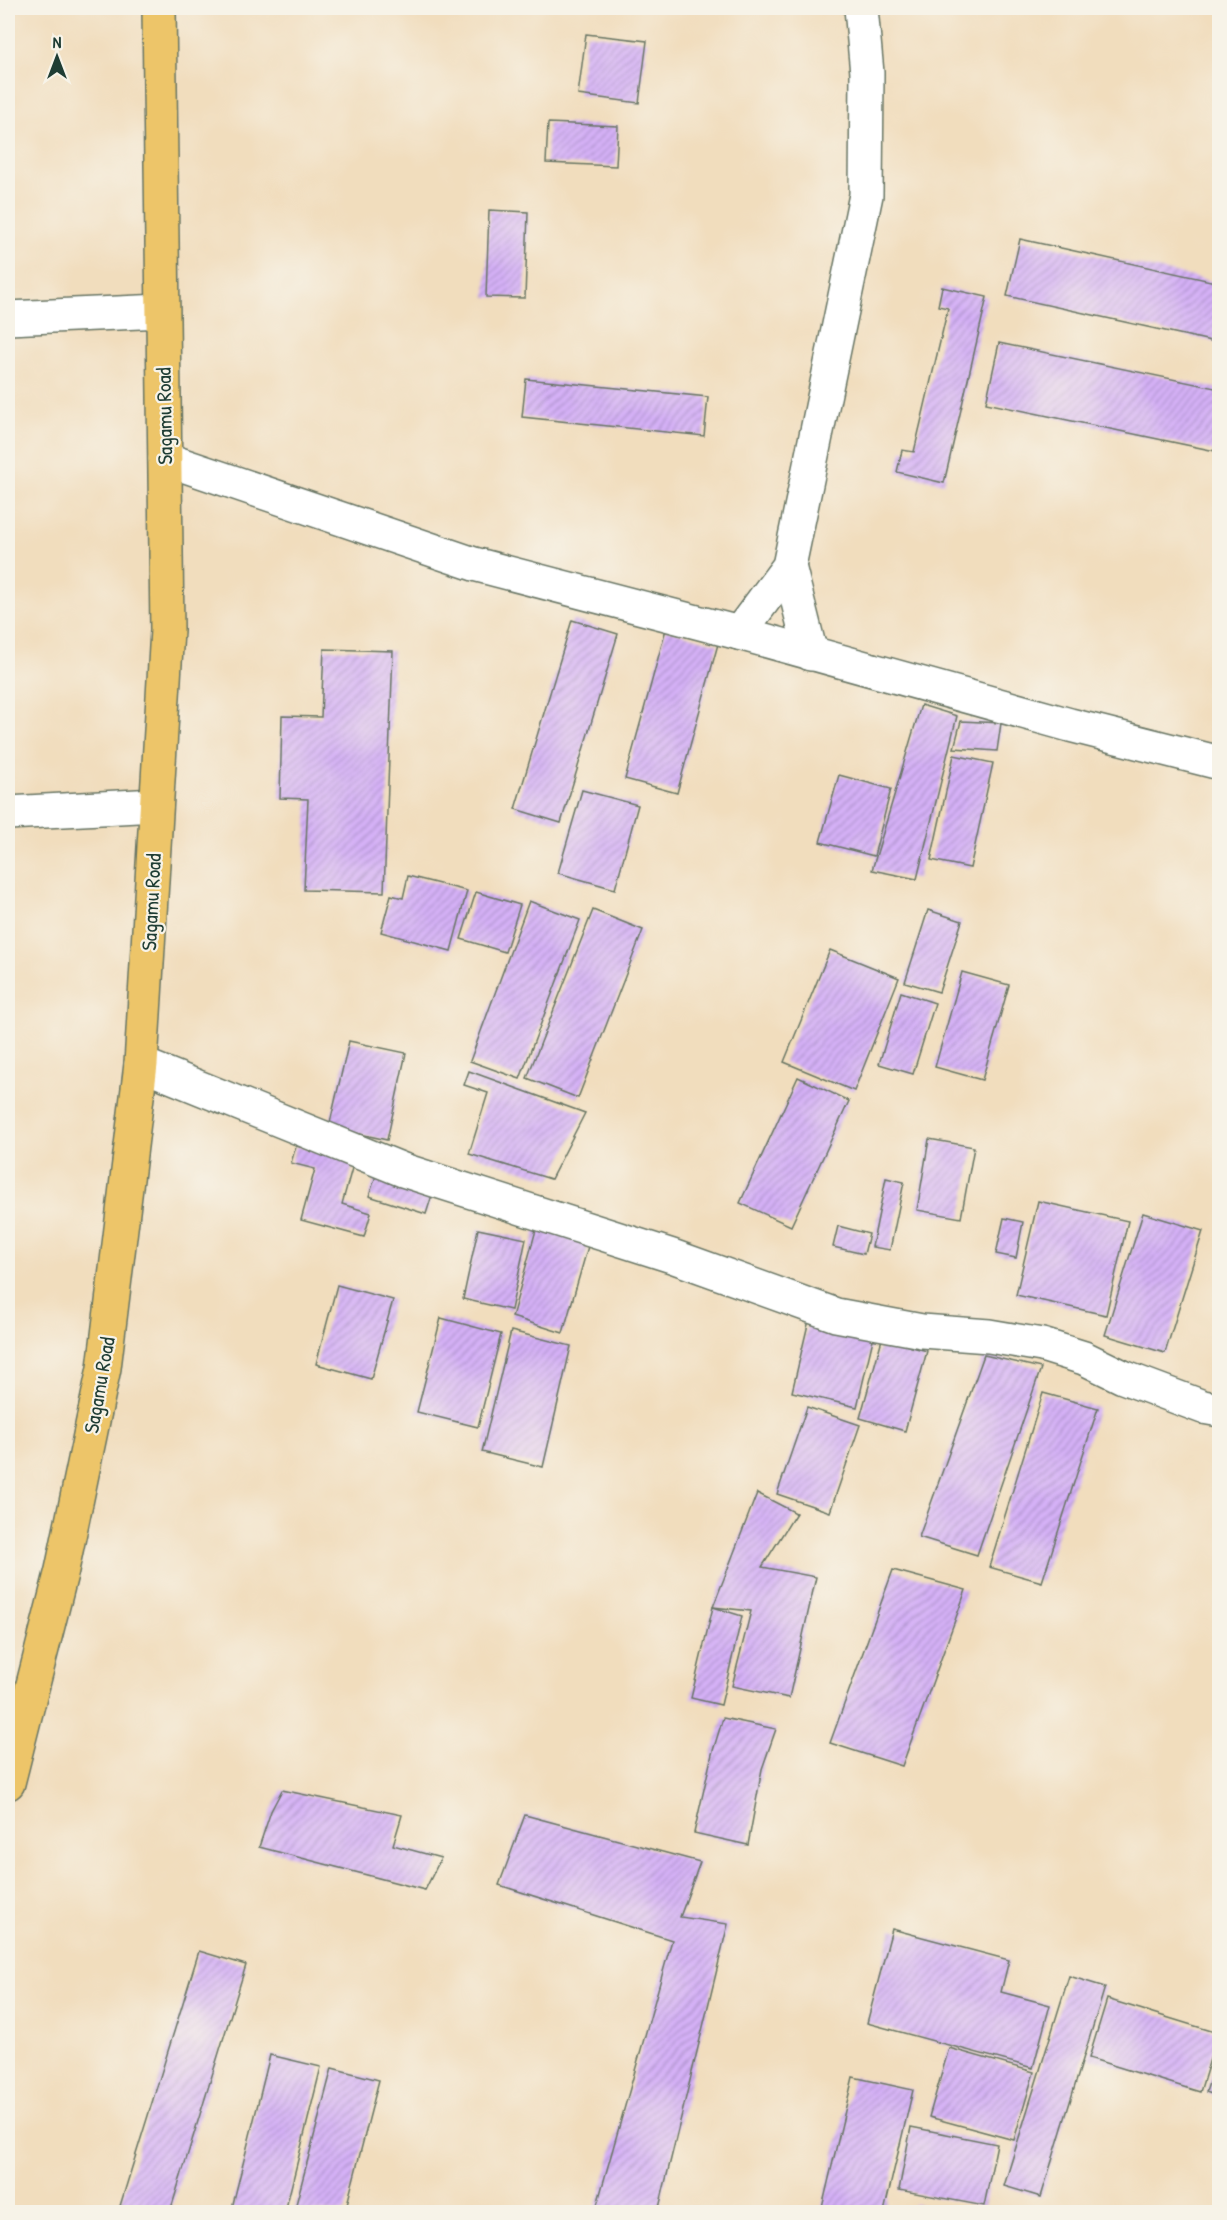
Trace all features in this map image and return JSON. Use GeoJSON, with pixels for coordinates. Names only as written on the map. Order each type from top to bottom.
{"type":"FeatureCollection","features":[{"type":"Feature","properties":{"kind":"highway","name":"Sagamu Road"},"geometry":{"type":"LineString","coordinates":[[8,1783],[62,1570],[104,1368],[141,1064],[167,630],[159,8]]}},
{"type":"Feature","properties":{"kind":"street"},"geometry":{"type":"LineString","coordinates":[[739,633],[789,566],[866,195],[867,73],[861,8]]}},
{"type":"Feature","properties":{"kind":"street"},"geometry":{"type":"LineString","coordinates":[[8,318],[162,311]]}},
{"type":"Feature","properties":{"kind":"street"},"geometry":{"type":"LineString","coordinates":[[165,459],[474,564],[739,633],[1070,725],[1220,763]]}},
{"type":"Feature","properties":{"kind":"street"},"geometry":{"type":"LineString","coordinates":[[789,566],[811,654]]}},
{"type":"Feature","properties":{"kind":"street"},"geometry":{"type":"LineString","coordinates":[[8,813],[156,805]]}},
{"type":"Feature","properties":{"kind":"street"},"geometry":{"type":"LineString","coordinates":[[141,1064],[403,1170],[672,1256],[836,1315],[922,1331],[989,1336],[1042,1345],[1084,1358],[1123,1377],[1203,1407],[1220,1410]]}},
{"type":"Feature","properties":{"kind":"building"},"geometry":{"type":"Polygon","coordinates":[[[586,34],[647,41],[639,103],[578,95],[586,34]]]}},
{"type":"Feature","properties":{"kind":"building"},"geometry":{"type":"Polygon","coordinates":[[[548,123],[618,126],[616,166],[546,163],[548,123]]]}},
{"type":"Feature","properties":{"kind":"building"},"geometry":{"type":"Polygon","coordinates":[[[489,210],[528,212],[525,298],[486,297],[489,210]]]}},
{"type":"Feature","properties":{"kind":"building"},"geometry":{"type":"Polygon","coordinates":[[[1020,239],[1220,283],[1220,343],[1007,296],[1020,239]]]}},
{"type":"Feature","properties":{"kind":"building"},"geometry":{"type":"Polygon","coordinates":[[[942,287],[987,297],[944,483],[897,472],[902,450],[914,452],[948,308],[938,306],[942,287]]]}},
{"type":"Feature","properties":{"kind":"building"},"geometry":{"type":"Polygon","coordinates":[[[999,343],[1220,389],[1220,452],[986,403],[999,343]]]}},
{"type":"Feature","properties":{"kind":"building"},"geometry":{"type":"Polygon","coordinates":[[[526,379],[708,397],[704,436],[522,417],[526,379]]]}},
{"type":"Feature","properties":{"kind":"building"},"geometry":{"type":"Polygon","coordinates":[[[572,620],[618,634],[561,823],[515,809],[572,620]]]}},
{"type":"Feature","properties":{"kind":"building"},"geometry":{"type":"Polygon","coordinates":[[[666,629],[718,644],[677,793],[625,779],[666,629]]]}},
{"type":"Feature","properties":{"kind":"building"},"geometry":{"type":"Polygon","coordinates":[[[324,649],[393,651],[384,892],[304,890],[308,799],[280,798],[282,716],[321,717],[324,649]]]}},
{"type":"Feature","properties":{"kind":"building"},"geometry":{"type":"Polygon","coordinates":[[[921,705],[957,716],[917,879],[872,870],[921,705]]]}},
{"type":"Feature","properties":{"kind":"building"},"geometry":{"type":"Polygon","coordinates":[[[961,721],[1001,723],[997,751],[954,748],[961,721]]]}},
{"type":"Feature","properties":{"kind":"building"},"geometry":{"type":"Polygon","coordinates":[[[954,755],[993,763],[970,868],[931,860],[954,755]]]}},
{"type":"Feature","properties":{"kind":"building"},"geometry":{"type":"Polygon","coordinates":[[[839,775],[891,789],[874,856],[820,842],[839,775]]]}},
{"type":"Feature","properties":{"kind":"building"},"geometry":{"type":"Polygon","coordinates":[[[582,790],[638,805],[615,889],[558,873],[582,790]]]}},
{"type":"Feature","properties":{"kind":"building"},"geometry":{"type":"Polygon","coordinates":[[[408,876],[467,891],[451,951],[381,932],[391,895],[403,898],[408,876]]]}},
{"type":"Feature","properties":{"kind":"building"},"geometry":{"type":"Polygon","coordinates":[[[476,892],[520,905],[505,952],[461,939],[476,892]]]}},
{"type":"Feature","properties":{"kind":"building"},"geometry":{"type":"Polygon","coordinates":[[[529,901],[580,920],[520,1079],[470,1061],[529,901]]]}},
{"type":"Feature","properties":{"kind":"building"},"geometry":{"type":"Polygon","coordinates":[[[593,910],[643,930],[578,1098],[527,1078],[593,910]]]}},
{"type":"Feature","properties":{"kind":"building"},"geometry":{"type":"Polygon","coordinates":[[[928,910],[962,921],[939,992],[905,982],[928,910]]]}},
{"type":"Feature","properties":{"kind":"building"},"geometry":{"type":"Polygon","coordinates":[[[830,950],[899,978],[854,1091],[784,1062],[830,950]]]}},
{"type":"Feature","properties":{"kind":"building"},"geometry":{"type":"Polygon","coordinates":[[[962,972],[1009,985],[982,1080],[935,1067],[962,972]]]}},
{"type":"Feature","properties":{"kind":"building"},"geometry":{"type":"Polygon","coordinates":[[[901,992],[935,1003],[913,1074],[879,1064],[901,992]]]}},
{"type":"Feature","properties":{"kind":"building"},"geometry":{"type":"Polygon","coordinates":[[[349,1041],[406,1053],[387,1140],[329,1127],[349,1041]]]}},
{"type":"Feature","properties":{"kind":"building"},"geometry":{"type":"Polygon","coordinates":[[[469,1071],[585,1113],[551,1179],[469,1154],[488,1093],[464,1085],[469,1071]]]}},
{"type":"Feature","properties":{"kind":"building"},"geometry":{"type":"Polygon","coordinates":[[[798,1077],[849,1101],[791,1226],[740,1203],[798,1077]]]}},
{"type":"Feature","properties":{"kind":"building"},"geometry":{"type":"Polygon","coordinates":[[[929,1139],[974,1147],[961,1218],[917,1210],[929,1139]]]}},
{"type":"Feature","properties":{"kind":"building"},"geometry":{"type":"Polygon","coordinates":[[[296,1146],[354,1161],[342,1204],[371,1213],[364,1237],[301,1220],[315,1169],[291,1163],[296,1146]]]}},
{"type":"Feature","properties":{"kind":"building"},"geometry":{"type":"Polygon","coordinates":[[[378,1170],[434,1189],[426,1214],[369,1196],[378,1170]]]}},
{"type":"Feature","properties":{"kind":"building"},"geometry":{"type":"Polygon","coordinates":[[[886,1178],[904,1182],[890,1250],[872,1247],[886,1178]]]}},
{"type":"Feature","properties":{"kind":"building"},"geometry":{"type":"Polygon","coordinates":[[[1038,1201],[1128,1221],[1106,1315],[1016,1295],[1038,1201]]]}},
{"type":"Feature","properties":{"kind":"building"},"geometry":{"type":"Polygon","coordinates":[[[1143,1213],[1203,1231],[1165,1353],[1105,1335],[1143,1213]]]}},
{"type":"Feature","properties":{"kind":"building"},"geometry":{"type":"Polygon","coordinates":[[[1004,1218],[1023,1222],[1016,1258],[996,1254],[1004,1218]]]}},
{"type":"Feature","properties":{"kind":"building"},"geometry":{"type":"Polygon","coordinates":[[[539,1219],[591,1236],[563,1333],[512,1317],[539,1219]]]}},
{"type":"Feature","properties":{"kind":"building"},"geometry":{"type":"Polygon","coordinates":[[[838,1226],[869,1234],[864,1254],[833,1247],[838,1226]]]}},
{"type":"Feature","properties":{"kind":"building"},"geometry":{"type":"Polygon","coordinates":[[[478,1229],[526,1239],[511,1310],[463,1299],[478,1229]]]}},
{"type":"Feature","properties":{"kind":"building"},"geometry":{"type":"Polygon","coordinates":[[[337,1285],[393,1300],[371,1379],[316,1364],[337,1285]]]}},
{"type":"Feature","properties":{"kind":"building"},"geometry":{"type":"Polygon","coordinates":[[[441,1318],[501,1334],[478,1427],[417,1412],[441,1318]]]}},
{"type":"Feature","properties":{"kind":"building"},"geometry":{"type":"Polygon","coordinates":[[[809,1320],[874,1335],[857,1407],[792,1392],[809,1320]]]}},
{"type":"Feature","properties":{"kind":"building"},"geometry":{"type":"Polygon","coordinates":[[[511,1331],[571,1346],[543,1467],[482,1452],[511,1331]]]}},
{"type":"Feature","properties":{"kind":"building"},"geometry":{"type":"Polygon","coordinates":[[[882,1339],[927,1351],[905,1431],[860,1418],[882,1339]]]}},
{"type":"Feature","properties":{"kind":"building"},"geometry":{"type":"Polygon","coordinates":[[[984,1355],[1041,1368],[977,1555],[919,1537],[984,1355]]]}},
{"type":"Feature","properties":{"kind":"building"},"geometry":{"type":"Polygon","coordinates":[[[1043,1393],[1098,1408],[1042,1582],[989,1567],[1043,1393]]]}},
{"type":"Feature","properties":{"kind":"building"},"geometry":{"type":"Polygon","coordinates":[[[807,1407],[860,1425],[830,1512],[777,1494],[807,1407]]]}},
{"type":"Feature","properties":{"kind":"building"},"geometry":{"type":"Polygon","coordinates":[[[757,1493],[796,1513],[762,1567],[816,1577],[789,1698],[732,1686],[751,1611],[713,1607],[757,1493]]]}},
{"type":"Feature","properties":{"kind":"building"},"geometry":{"type":"Polygon","coordinates":[[[893,1570],[966,1590],[902,1766],[830,1743],[893,1570]]]}},
{"type":"Feature","properties":{"kind":"building"},"geometry":{"type":"Polygon","coordinates":[[[713,1607],[742,1616],[721,1705],[691,1698],[713,1607]]]}},
{"type":"Feature","properties":{"kind":"building"},"geometry":{"type":"Polygon","coordinates":[[[723,1718],[776,1729],[762,1769],[748,1845],[694,1833],[712,1754],[723,1718]]]}},
{"type":"Feature","properties":{"kind":"building"},"geometry":{"type":"Polygon","coordinates":[[[282,1790],[402,1815],[393,1845],[441,1858],[425,1890],[259,1847],[271,1811],[282,1790]]]}},
{"type":"Feature","properties":{"kind":"building"},"geometry":{"type":"Polygon","coordinates":[[[525,1815],[700,1862],[680,1917],[728,1924],[658,2212],[595,2212],[672,1940],[499,1885],[525,1815]]]}},
{"type":"Feature","properties":{"kind":"building"},"geometry":{"type":"Polygon","coordinates":[[[892,1929],[1009,1960],[1001,1992],[1050,2005],[1033,2068],[867,2023],[892,1929]]]}},
{"type":"Feature","properties":{"kind":"building"},"geometry":{"type":"Polygon","coordinates":[[[199,1951],[246,1965],[170,2212],[143,2212],[120,2206],[199,1951]]]}},
{"type":"Feature","properties":{"kind":"building"},"geometry":{"type":"Polygon","coordinates":[[[1069,1976],[1105,1987],[1041,2197],[1004,2186],[1069,1976]]]}},
{"type":"Feature","properties":{"kind":"building"},"geometry":{"type":"Polygon","coordinates":[[[1107,1999],[1218,2033],[1200,2092],[1089,2058],[1107,1999]]]}},
{"type":"Feature","properties":{"kind":"building"},"geometry":{"type":"Polygon","coordinates":[[[949,2048],[1034,2072],[1014,2140],[929,2117],[949,2048]]]}},
{"type":"Feature","properties":{"kind":"building"},"geometry":{"type":"Polygon","coordinates":[[[1220,2052],[1220,2097],[1206,2092],[1220,2052]]]}},
{"type":"Feature","properties":{"kind":"building"},"geometry":{"type":"Polygon","coordinates":[[[270,2055],[321,2067],[285,2212],[231,2212],[270,2055]]]}},
{"type":"Feature","properties":{"kind":"building"},"geometry":{"type":"Polygon","coordinates":[[[332,2068],[379,2080],[345,2212],[294,2212],[332,2068]]]}},
{"type":"Feature","properties":{"kind":"building"},"geometry":{"type":"Polygon","coordinates":[[[853,2077],[913,2090],[884,2212],[821,2212],[853,2077]]]}},
{"type":"Feature","properties":{"kind":"building"},"geometry":{"type":"Polygon","coordinates":[[[911,2127],[997,2144],[984,2206],[899,2190],[911,2127]]]}},
{"type":"Feature","properties":{"kind":"building"},"geometry":{"type":"Polygon","coordinates":[[[914,2204],[957,2211],[912,2212],[914,2204]]]}}]}
